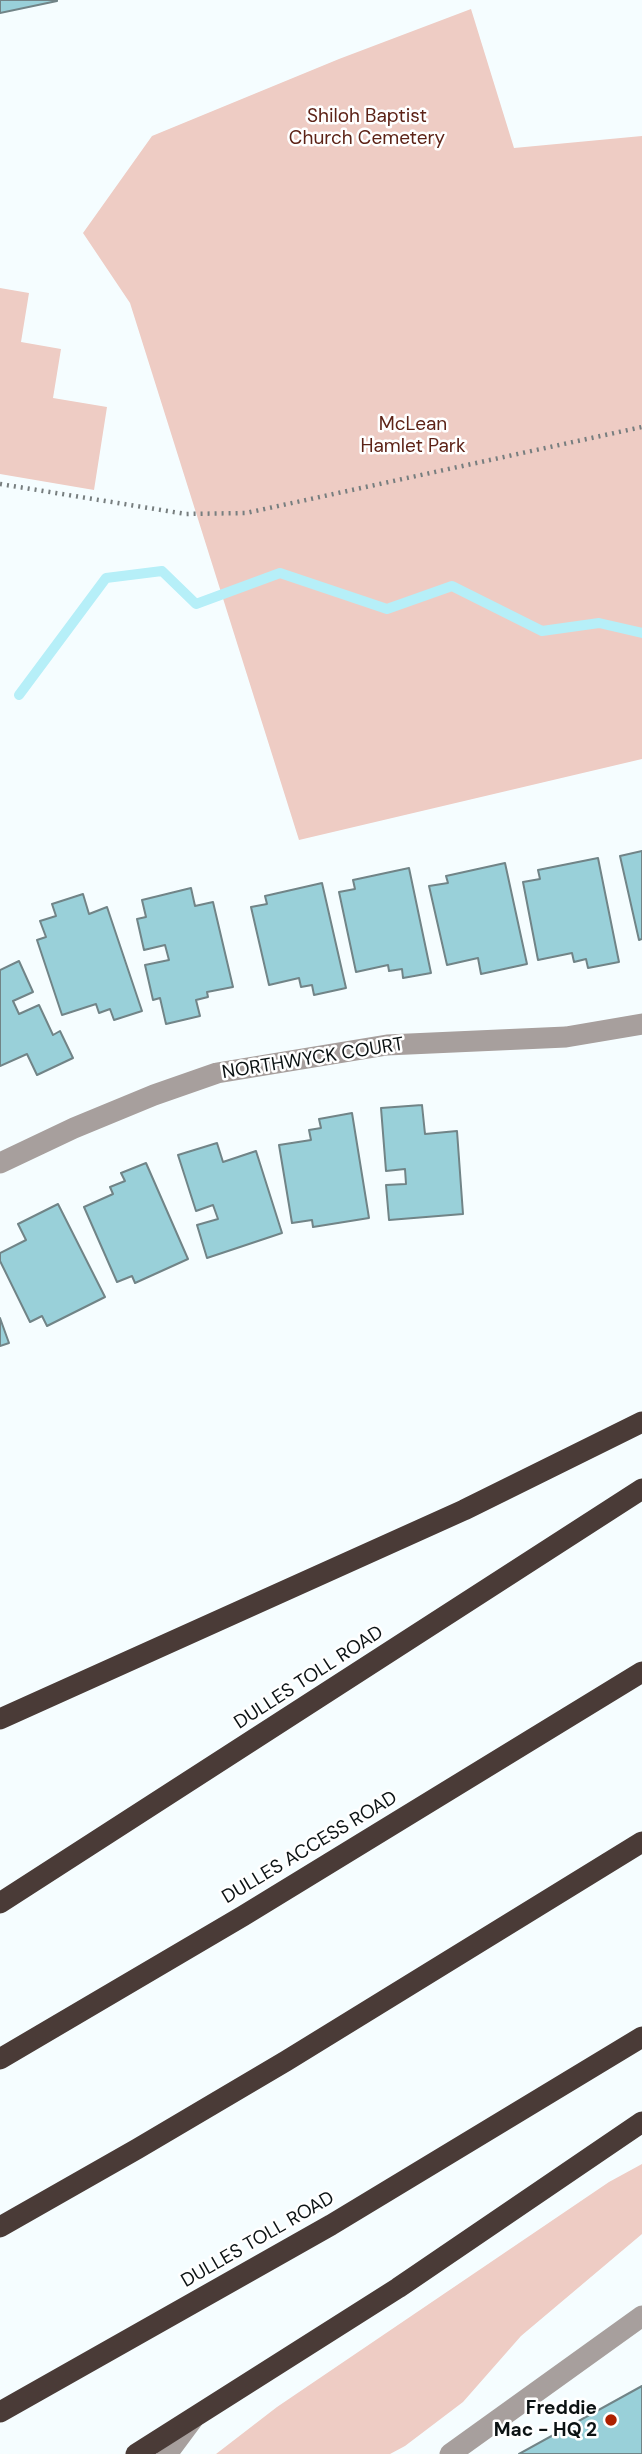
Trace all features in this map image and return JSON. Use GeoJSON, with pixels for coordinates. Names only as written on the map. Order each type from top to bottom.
{"type":"FeatureCollection","features":[{"type":"Feature","properties":{"kind":"highway"},"geometry":{"type":"LineString","coordinates":[[0,1720],[464,1510],[642,1422]]}},
{"type":"Feature","properties":{"kind":"highway","name":"DULLES TOLL ROAD"},"geometry":{"type":"LineString","coordinates":[[0,1903],[642,1489]]}},
{"type":"Feature","properties":{"kind":"highway","name":"DULLES ACCESS ROAD"},"geometry":{"type":"LineString","coordinates":[[0,2059],[243,1916],[642,1670]]}},
{"type":"Feature","properties":{"kind":"highway"},"geometry":{"type":"LineString","coordinates":[[0,2227],[275,2067],[642,1842]]}},
{"type":"Feature","properties":{"kind":"highway","name":"DULLES TOLL ROAD"},"geometry":{"type":"LineString","coordinates":[[0,2412],[331,2225],[642,2037]]}},
{"type":"Feature","properties":{"kind":"highway"},"geometry":{"type":"LineString","coordinates":[[136,2454],[397,2288],[642,2122]]}},
{"type":"Feature","properties":{"kind":"street","name":"NORTHWYCK COURT"},"geometry":{"type":"LineString","coordinates":[[0,1163],[74,1128],[217,1073],[387,1045],[566,1037],[642,1024]]}},
{"type":"Feature","properties":{"kind":"street"},"geometry":{"type":"LineString","coordinates":[[450,2454],[642,2316]]}},
{"type":"Feature","properties":{"kind":"street"},"geometry":{"type":"LineString","coordinates":[[167,2454],[197,2414]]}},
{"type":"Feature","properties":{"kind":"path"},"geometry":{"type":"LineString","coordinates":[[0,484],[186,514],[246,513],[642,427]]}},
{"type":"Feature","properties":{"kind":"green space","name":"McLean Hamlet Park"},"geometry":{"type":"Polygon","coordinates":[[[471,9],[514,148],[642,136],[642,759],[299,840],[130,303],[83,233],[152,136],[339,59],[471,9]]]}},
{"type":"Feature","properties":{"kind":"green space"},"geometry":{"type":"Polygon","coordinates":[[[0,288],[29,293],[21,342],[61,349],[53,398],[107,407],[94,490],[0,474],[0,288]]]}},
{"type":"Feature","properties":{"kind":"green space"},"geometry":{"type":"Polygon","coordinates":[[[642,2164],[642,2234],[521,2336],[463,2402],[405,2446],[390,2454],[216,2454],[277,2407],[609,2182],[642,2164]]]}},
{"type":"Feature","properties":{"kind":"building"},"geometry":{"type":"Polygon","coordinates":[[[0,0],[57,0],[57,1],[0,13],[0,0]]]}},
{"type":"Feature","properties":{"kind":"building"},"geometry":{"type":"Polygon","coordinates":[[[642,851],[642,939],[639,940],[620,856],[642,851]]]}},
{"type":"Feature","properties":{"kind":"building"},"geometry":{"type":"Polygon","coordinates":[[[598,858],[619,962],[588,968],[586,959],[574,962],[572,953],[538,960],[523,882],[540,879],[538,870],[598,858]]]}},
{"type":"Feature","properties":{"kind":"building"},"geometry":{"type":"Polygon","coordinates":[[[505,863],[527,964],[481,974],[478,958],[447,965],[429,886],[448,883],[446,876],[505,863]]]}},
{"type":"Feature","properties":{"kind":"building"},"geometry":{"type":"Polygon","coordinates":[[[409,868],[431,973],[403,978],[402,969],[389,971],[388,965],[356,972],[339,892],[355,889],[353,880],[409,868]]]}},
{"type":"Feature","properties":{"kind":"building"},"geometry":{"type":"Polygon","coordinates":[[[322,883],[346,988],[314,995],[312,985],[301,987],[299,978],[269,985],[251,907],[267,904],[265,896],[322,883]]]}},
{"type":"Feature","properties":{"kind":"building"},"geometry":{"type":"Polygon","coordinates":[[[191,888],[195,906],[213,902],[233,987],[207,992],[208,997],[196,1000],[200,1016],[166,1024],[160,998],[153,1000],[145,965],[169,960],[165,945],[144,950],[137,919],[146,917],[142,900],[191,888]]]}},
{"type":"Feature","properties":{"kind":"building"},"geometry":{"type":"Polygon","coordinates":[[[83,894],[89,914],[107,907],[142,1011],[114,1020],[110,1009],[99,1013],[96,1004],[62,1015],[37,940],[46,937],[40,921],[56,916],[52,904],[83,894]]]}},
{"type":"Feature","properties":{"kind":"building"},"geometry":{"type":"Polygon","coordinates":[[[19,961],[33,992],[13,1001],[19,1014],[39,1005],[53,1035],[60,1031],[73,1058],[37,1075],[27,1054],[0,1066],[0,970],[19,961]]]}},
{"type":"Feature","properties":{"kind":"building"},"geometry":{"type":"Polygon","coordinates":[[[422,1105],[425,1134],[457,1131],[463,1214],[389,1220],[386,1185],[406,1184],[405,1169],[386,1171],[381,1108],[422,1105]]]}},
{"type":"Feature","properties":{"kind":"building"},"geometry":{"type":"Polygon","coordinates":[[[352,1113],[369,1218],[313,1227],[312,1220],[292,1223],[279,1145],[311,1140],[309,1130],[321,1128],[319,1119],[352,1113]]]}},
{"type":"Feature","properties":{"kind":"building"},"geometry":{"type":"Polygon","coordinates":[[[217,1143],[223,1162],[256,1151],[282,1233],[207,1258],[197,1225],[218,1219],[213,1205],[196,1211],[178,1155],[217,1143]]]}},
{"type":"Feature","properties":{"kind":"building"},"geometry":{"type":"Polygon","coordinates":[[[146,1163],[188,1259],[135,1283],[132,1276],[117,1282],[84,1207],[113,1194],[110,1187],[125,1181],[121,1173],[146,1163]]]}},
{"type":"Feature","properties":{"kind":"building"},"geometry":{"type":"Polygon","coordinates":[[[58,1204],[105,1297],[47,1326],[42,1316],[30,1322],[0,1261],[0,1253],[26,1240],[18,1224],[58,1204]]]}},
{"type":"Feature","properties":{"kind":"building"},"geometry":{"type":"Polygon","coordinates":[[[0,1318],[9,1343],[0,1346],[0,1318]]]}},
{"type":"Feature","properties":{"kind":"building","name":"Freddie Mac - HQ 2"},"geometry":{"type":"Polygon","coordinates":[[[642,2386],[642,2454],[519,2454],[642,2386]]]}},
{"type":"Feature","properties":{"kind":"waterway"},"geometry":{"type":"LineString","coordinates":[[19,695],[106,578],[162,571],[196,604],[280,573],[387,609],[452,586],[542,631],[599,623],[642,633]]}},
{"type":"Feature","properties":{"kind":"place","name":"Freddie Mac - HQ 2"},"geometry":{"type":"Point","coordinates":[611,2420]}},
{"type":"Feature","properties":{"kind":"park label","name":"Shiloh Baptist Church Cemetery"},"geometry":{"type":"Point","coordinates":[367,128]}}]}
